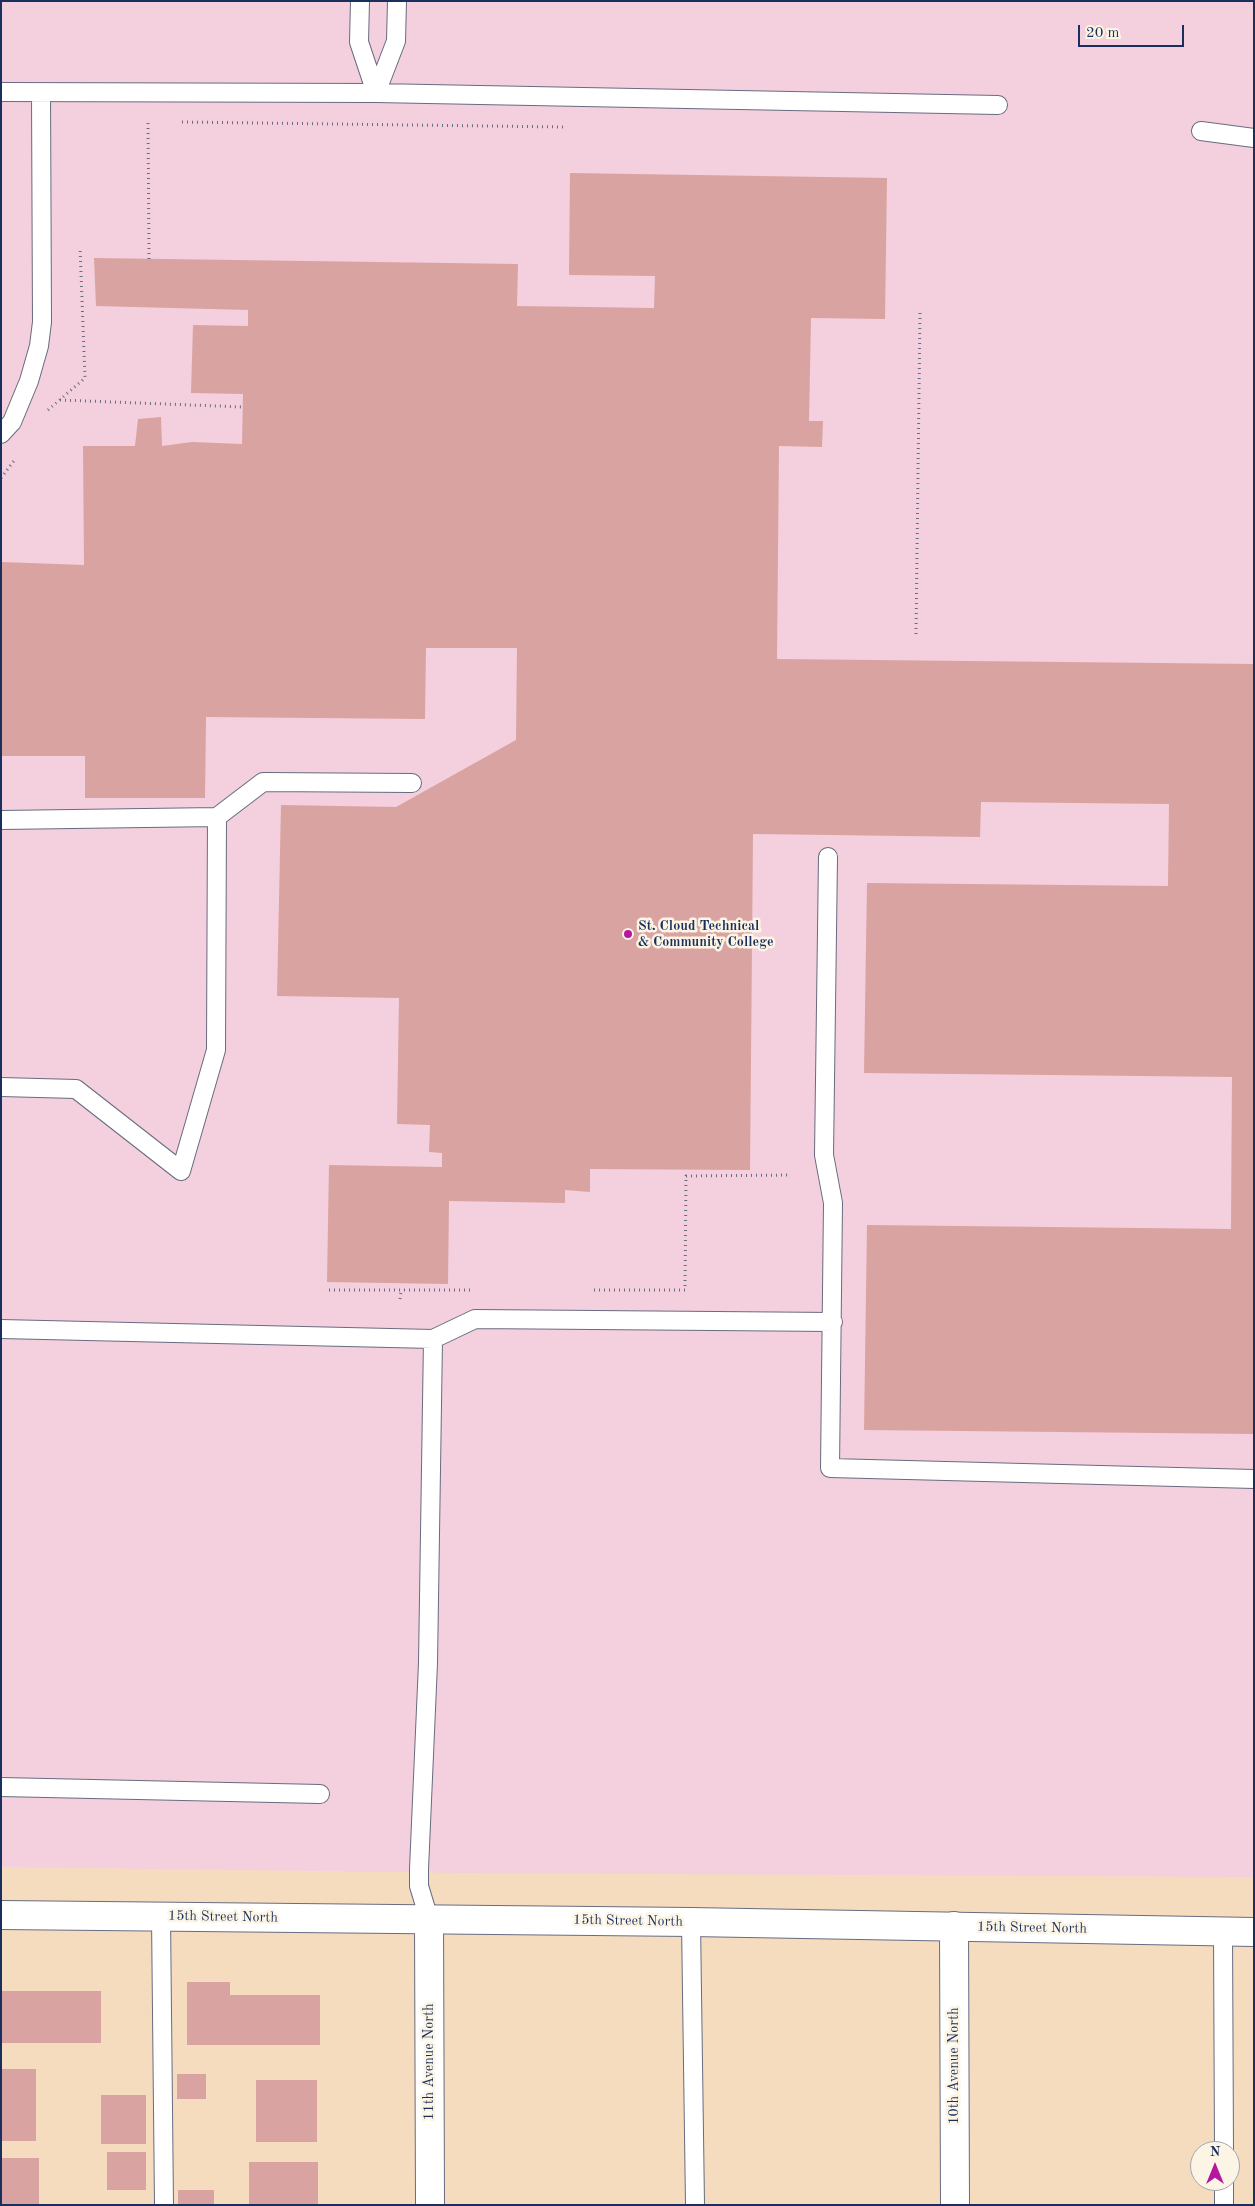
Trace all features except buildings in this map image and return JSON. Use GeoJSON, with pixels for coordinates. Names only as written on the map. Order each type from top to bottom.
{"type":"FeatureCollection","features":[{"type":"Feature","properties":{"kind":"street","name":"15th Street North"},"geometry":{"type":"LineString","coordinates":[[1,1914],[691,1922],[1254,1932]]}},
{"type":"Feature","properties":{"kind":"street","name":"11th Avenue North"},"geometry":{"type":"LineString","coordinates":[[429,1919],[430,2205]]}},
{"type":"Feature","properties":{"kind":"street","name":"10th Avenue North"},"geometry":{"type":"LineString","coordinates":[[954,1926],[955,2205]]}},
{"type":"Feature","properties":{"kind":"lane"},"geometry":{"type":"LineString","coordinates":[[360,1],[359,42],[376,93]]}},
{"type":"Feature","properties":{"kind":"lane"},"geometry":{"type":"LineString","coordinates":[[376,93],[396,40],[397,1]]}},
{"type":"Feature","properties":{"kind":"lane"},"geometry":{"type":"LineString","coordinates":[[1,92],[376,93],[998,106]]}},
{"type":"Feature","properties":{"kind":"lane"},"geometry":{"type":"LineString","coordinates":[[1,434],[12,422],[29,381],[39,346],[42,322],[41,93]]}},
{"type":"Feature","properties":{"kind":"lane"},"geometry":{"type":"LineString","coordinates":[[1201,131],[1254,138]]}},
{"type":"Feature","properties":{"kind":"lane"},"geometry":{"type":"LineString","coordinates":[[1,820],[217,817],[263,782],[412,784]]}},
{"type":"Feature","properties":{"kind":"lane"},"geometry":{"type":"LineString","coordinates":[[1,1087],[76,1089],[181,1171],[216,1050],[217,817]]}},
{"type":"Feature","properties":{"kind":"lane"},"geometry":{"type":"LineString","coordinates":[[828,857],[824,1155],[832,1203],[830,1468],[1254,1478]]}},
{"type":"Feature","properties":{"kind":"lane"},"geometry":{"type":"LineString","coordinates":[[1,1329],[433,1339],[476,1319],[832,1322]]}},
{"type":"Feature","properties":{"kind":"lane"},"geometry":{"type":"LineString","coordinates":[[429,1919],[420,1886],[420,1869],[428,1644],[433,1339]]}},
{"type":"Feature","properties":{"kind":"lane"},"geometry":{"type":"LineString","coordinates":[[1,1787],[320,1794]]}},
{"type":"Feature","properties":{"kind":"lane"},"geometry":{"type":"LineString","coordinates":[[162,1916],[164,2205]]}},
{"type":"Feature","properties":{"kind":"lane"},"geometry":{"type":"LineString","coordinates":[[691,1922],[695,2205]]}},
{"type":"Feature","properties":{"kind":"lane"},"geometry":{"type":"LineString","coordinates":[[1223,1931],[1224,2141]]}},
{"type":"Feature","properties":{"kind":"lane"},"geometry":{"type":"LineString","coordinates":[[1224,2191],[1224,2205]]}},
{"type":"Feature","properties":{"kind":"path"},"geometry":{"type":"LineString","coordinates":[[150,259],[148,122],[158,122]]}},
{"type":"Feature","properties":{"kind":"path"},"geometry":{"type":"LineString","coordinates":[[178,122],[564,127]]}},
{"type":"Feature","properties":{"kind":"path"},"geometry":{"type":"LineString","coordinates":[[916,634],[920,312]]}},
{"type":"Feature","properties":{"kind":"path"},"geometry":{"type":"LineString","coordinates":[[60,400],[244,407]]}},
{"type":"Feature","properties":{"kind":"path"},"geometry":{"type":"LineString","coordinates":[[588,1290],[685,1290],[686,1176],[792,1175]]}},
{"type":"Feature","properties":{"kind":"path"},"geometry":{"type":"LineString","coordinates":[[329,1290],[481,1290]]}},
{"type":"Feature","properties":{"kind":"path"},"geometry":{"type":"LineString","coordinates":[[400,1298],[401,1291]]}},
{"type":"Feature","properties":{"kind":"shaded area","name":"St. Cloud Technical & Community College"},"geometry":{"type":"Polygon","coordinates":[[[1,1],[1254,1],[1254,1877],[472,1873],[1,1867],[1,1]]]}},
{"type":"Feature","properties":{"kind":"place","name":"St. Cloud Technical & Community College"},"geometry":{"type":"Point","coordinates":[628,934]}}]}
